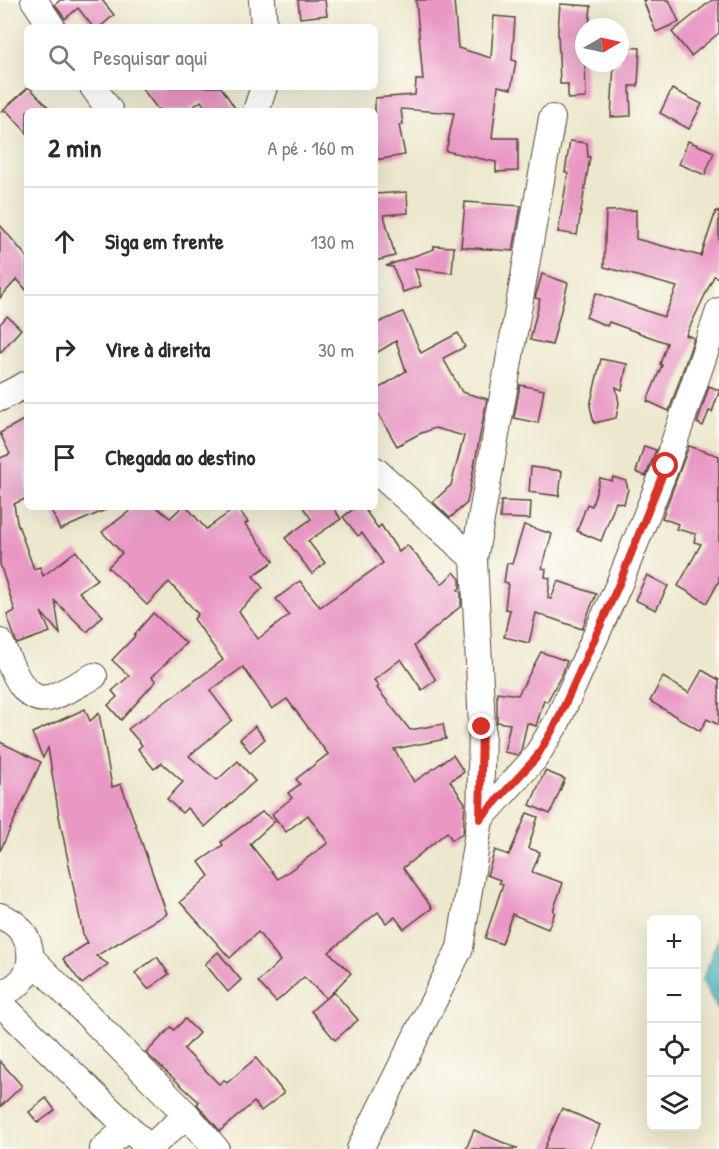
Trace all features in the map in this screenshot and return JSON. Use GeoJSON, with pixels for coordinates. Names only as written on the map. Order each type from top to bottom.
{"type":"FeatureCollection","features":[{"type":"Feature","properties":{"kind":"street"},"geometry":{"type":"LineString","coordinates":[[34,0],[50,24]]}},
{"type":"Feature","properties":{"kind":"street"},"geometry":{"type":"LineString","coordinates":[[262,0],[264,24]]}},
{"type":"Feature","properties":{"kind":"street"},"geometry":{"type":"LineString","coordinates":[[95,90],[108,108]]}},
{"type":"Feature","properties":{"kind":"street"},"geometry":{"type":"LineString","coordinates":[[257,108],[263,90]]}},
{"type":"Feature","properties":{"kind":"street"},"geometry":{"type":"LineString","coordinates":[[360,1149],[460,948],[480,819],[482,727],[474,559],[552,118]]}},
{"type":"Feature","properties":{"kind":"street"},"geometry":{"type":"LineString","coordinates":[[480,819],[536,758],[557,722],[628,562],[666,466],[719,311]]}},
{"type":"Feature","properties":{"kind":"street"},"geometry":{"type":"LineString","coordinates":[[0,398],[24,386]]}},
{"type":"Feature","properties":{"kind":"street"},"geometry":{"type":"LineString","coordinates":[[378,473],[474,559]]}},
{"type":"Feature","properties":{"kind":"street"},"geometry":{"type":"LineString","coordinates":[[0,642],[25,691],[32,697],[42,699],[52,697],[94,676]]}},
{"type":"Feature","properties":{"kind":"street"},"geometry":{"type":"LineString","coordinates":[[0,915],[14,922],[24,932],[31,958],[27,972],[18,984],[0,993]]}},
{"type":"Feature","properties":{"kind":"street"},"geometry":{"type":"LineString","coordinates":[[31,958],[187,1115],[216,1149]]}},
{"type":"Feature","properties":{"kind":"street"},"geometry":{"type":"LineString","coordinates":[[0,1003],[150,1149],[187,1115]]}},
{"type":"Feature","properties":{"kind":"street"},"geometry":{"type":"LineString","coordinates":[[103,1149],[128,1127]]}},
{"type":"Feature","properties":{"kind":"water"},"geometry":{"type":"Polygon","coordinates":[[[719,935],[719,1011],[702,981],[719,935]]]}},
{"type":"Feature","properties":{"kind":"building"},"geometry":{"type":"Polygon","coordinates":[[[60,0],[102,0],[114,15],[104,24],[91,24],[78,8],[65,19],[55,5],[60,0]]]}},
{"type":"Feature","properties":{"kind":"building"},"geometry":{"type":"Polygon","coordinates":[[[298,0],[325,0],[327,15],[300,18],[298,0]]]}},
{"type":"Feature","properties":{"kind":"building"},"geometry":{"type":"Polygon","coordinates":[[[416,0],[454,0],[458,48],[491,58],[494,16],[515,18],[512,60],[516,61],[511,89],[498,86],[492,138],[518,138],[518,171],[496,172],[496,162],[446,151],[454,113],[401,109],[403,125],[399,125],[405,155],[378,160],[378,108],[375,108],[375,98],[415,95],[416,80],[423,80],[416,0]]]}},
{"type":"Feature","properties":{"kind":"building"},"geometry":{"type":"Polygon","coordinates":[[[643,0],[669,0],[679,22],[656,32],[643,0]]]}},
{"type":"Feature","properties":{"kind":"building"},"geometry":{"type":"Polygon","coordinates":[[[712,0],[719,0],[719,33],[691,56],[672,32],[712,0]]]}},
{"type":"Feature","properties":{"kind":"building"},"geometry":{"type":"Polygon","coordinates":[[[560,4],[591,6],[590,18],[575,18],[575,72],[585,72],[586,98],[568,99],[568,84],[560,84],[558,31],[560,4]]]}},
{"type":"Feature","properties":{"kind":"building"},"geometry":{"type":"Polygon","coordinates":[[[629,47],[640,48],[638,86],[630,86],[631,116],[611,117],[614,72],[629,72],[629,47]]]}},
{"type":"Feature","properties":{"kind":"building"},"geometry":{"type":"Polygon","coordinates":[[[672,89],[702,104],[689,129],[660,113],[672,89]]]}},
{"type":"Feature","properties":{"kind":"building"},"geometry":{"type":"Polygon","coordinates":[[[26,90],[32,90],[49,108],[24,108],[24,130],[7,111],[2,111],[26,90]]]}},
{"type":"Feature","properties":{"kind":"building"},"geometry":{"type":"Polygon","coordinates":[[[143,90],[223,90],[235,108],[206,108],[201,101],[191,108],[157,108],[143,90]]]}},
{"type":"Feature","properties":{"kind":"building"},"geometry":{"type":"Polygon","coordinates":[[[570,141],[587,143],[588,157],[590,157],[577,235],[558,232],[568,173],[565,172],[570,141]]]}},
{"type":"Feature","properties":{"kind":"building"},"geometry":{"type":"Polygon","coordinates":[[[688,141],[714,152],[705,175],[679,164],[688,141]]]}},
{"type":"Feature","properties":{"kind":"building"},"geometry":{"type":"Polygon","coordinates":[[[407,192],[408,213],[384,215],[395,256],[378,260],[378,194],[407,192]]]}},
{"type":"Feature","properties":{"kind":"building"},"geometry":{"type":"Polygon","coordinates":[[[465,202],[521,206],[513,251],[461,247],[465,202]]]}},
{"type":"Feature","properties":{"kind":"building"},"geometry":{"type":"Polygon","coordinates":[[[636,210],[636,239],[701,256],[716,211],[719,212],[719,278],[714,276],[686,335],[694,338],[669,411],[647,401],[662,365],[660,364],[667,343],[609,322],[607,326],[586,317],[596,293],[664,317],[677,287],[604,267],[606,211],[636,210]]]}},
{"type":"Feature","properties":{"kind":"building"},"geometry":{"type":"Polygon","coordinates":[[[0,225],[24,253],[24,287],[17,279],[0,298],[0,225]]]}},
{"type":"Feature","properties":{"kind":"building"},"geometry":{"type":"Polygon","coordinates":[[[434,246],[454,247],[452,273],[415,269],[421,286],[403,292],[393,267],[386,266],[434,249],[434,246]]]}},
{"type":"Feature","properties":{"kind":"building"},"geometry":{"type":"Polygon","coordinates":[[[542,274],[568,283],[552,345],[530,340],[540,299],[535,298],[542,274]]]}},
{"type":"Feature","properties":{"kind":"building"},"geometry":{"type":"Polygon","coordinates":[[[403,312],[421,353],[458,333],[465,347],[443,358],[462,392],[487,399],[467,503],[450,518],[433,502],[451,485],[464,436],[435,428],[397,446],[378,413],[378,389],[406,371],[396,341],[378,352],[378,323],[403,312]]]}},
{"type":"Feature","properties":{"kind":"building"},"geometry":{"type":"Polygon","coordinates":[[[7,316],[21,329],[0,353],[0,324],[7,316]]]}},
{"type":"Feature","properties":{"kind":"building"},"geometry":{"type":"Polygon","coordinates":[[[601,359],[627,364],[622,390],[616,387],[619,403],[616,418],[594,423],[590,406],[601,359]]]}},
{"type":"Feature","properties":{"kind":"building"},"geometry":{"type":"Polygon","coordinates":[[[520,385],[544,390],[538,423],[514,418],[520,385]]]}},
{"type":"Feature","properties":{"kind":"building"},"geometry":{"type":"Polygon","coordinates":[[[709,386],[719,392],[712,412],[709,411],[703,426],[697,423],[709,386]]]}},
{"type":"Feature","properties":{"kind":"building"},"geometry":{"type":"Polygon","coordinates":[[[24,420],[24,499],[14,504],[17,522],[34,569],[40,567],[43,576],[76,551],[97,579],[79,592],[103,616],[87,632],[55,601],[60,634],[41,612],[50,632],[17,644],[7,615],[15,611],[0,564],[0,458],[10,454],[0,433],[24,420]]]}},
{"type":"Feature","properties":{"kind":"building"},"geometry":{"type":"Polygon","coordinates":[[[644,446],[656,450],[646,476],[636,472],[644,446]]]}},
{"type":"Feature","properties":{"kind":"building"},"geometry":{"type":"Polygon","coordinates":[[[689,446],[719,456],[719,581],[707,603],[678,586],[701,544],[694,542],[696,534],[676,529],[678,524],[662,518],[689,446]]]}},
{"type":"Feature","properties":{"kind":"building"},"geometry":{"type":"Polygon","coordinates":[[[531,467],[562,471],[559,496],[529,492],[531,467]]]}},
{"type":"Feature","properties":{"kind":"building"},"geometry":{"type":"Polygon","coordinates":[[[613,477],[626,481],[628,489],[624,504],[616,502],[601,541],[577,531],[587,504],[592,506],[600,478],[612,481],[613,477]]]}},
{"type":"Feature","properties":{"kind":"building"},"geometry":{"type":"Polygon","coordinates":[[[501,501],[531,502],[530,519],[500,518],[501,501]]]}},
{"type":"Feature","properties":{"kind":"building"},"geometry":{"type":"Polygon","coordinates":[[[51,510],[105,510],[60,530],[51,510]]]}},
{"type":"Feature","properties":{"kind":"building"},"geometry":{"type":"Polygon","coordinates":[[[131,510],[160,510],[170,518],[179,510],[190,510],[206,529],[233,510],[239,510],[248,522],[245,524],[274,561],[253,576],[263,588],[239,611],[258,639],[289,615],[276,599],[300,581],[320,607],[383,563],[362,533],[358,536],[343,517],[352,510],[365,510],[378,528],[381,525],[399,552],[407,545],[442,584],[454,572],[460,579],[458,590],[461,593],[461,606],[414,646],[436,680],[422,690],[401,659],[374,680],[379,686],[377,688],[410,730],[443,724],[446,739],[394,749],[414,782],[453,755],[464,772],[450,781],[465,803],[463,833],[452,840],[447,832],[403,868],[432,908],[404,929],[395,917],[386,923],[378,912],[329,952],[351,973],[327,998],[334,992],[358,1020],[335,1040],[311,1011],[326,998],[304,977],[276,1002],[258,982],[280,961],[258,932],[230,958],[180,902],[209,876],[199,862],[223,845],[221,842],[262,812],[275,821],[250,844],[278,879],[328,843],[308,815],[286,832],[272,814],[292,798],[288,793],[300,784],[296,779],[328,754],[287,699],[272,709],[243,667],[210,691],[232,720],[189,756],[217,780],[238,761],[255,781],[205,827],[187,808],[182,813],[167,799],[183,782],[162,763],[154,769],[138,749],[142,745],[128,729],[223,660],[194,619],[198,614],[169,582],[147,605],[108,567],[122,553],[102,532],[131,510]]]}},
{"type":"Feature","properties":{"kind":"building"},"geometry":{"type":"Polygon","coordinates":[[[305,510],[335,510],[341,519],[308,541],[325,563],[312,574],[285,538],[311,519],[305,510]]]}},
{"type":"Feature","properties":{"kind":"building"},"geometry":{"type":"Polygon","coordinates":[[[524,525],[552,534],[542,568],[546,569],[545,577],[550,578],[548,598],[551,599],[558,581],[596,594],[582,629],[536,613],[529,643],[504,637],[510,610],[505,609],[508,583],[504,582],[507,563],[512,564],[524,525]]]}},
{"type":"Feature","properties":{"kind":"building"},"geometry":{"type":"Polygon","coordinates":[[[647,575],[668,586],[656,610],[635,600],[647,575]]]}},
{"type":"Feature","properties":{"kind":"building"},"geometry":{"type":"Polygon","coordinates":[[[153,613],[186,643],[152,677],[156,681],[121,720],[108,705],[117,697],[112,691],[129,676],[112,660],[153,613]]]}},
{"type":"Feature","properties":{"kind":"building"},"geometry":{"type":"Polygon","coordinates":[[[541,652],[567,661],[563,672],[547,702],[544,700],[536,726],[527,723],[521,751],[518,755],[504,752],[510,724],[497,722],[497,692],[518,695],[541,652]]]}},
{"type":"Feature","properties":{"kind":"building"},"geometry":{"type":"Polygon","coordinates":[[[702,670],[719,680],[719,725],[707,719],[700,731],[650,701],[663,677],[689,693],[702,670]]]}},
{"type":"Feature","properties":{"kind":"building"},"geometry":{"type":"Polygon","coordinates":[[[85,709],[90,721],[99,713],[112,787],[121,784],[167,914],[96,956],[108,964],[82,984],[63,959],[88,943],[83,934],[48,748],[43,758],[32,733],[85,709]]]}},
{"type":"Feature","properties":{"kind":"building"},"geometry":{"type":"Polygon","coordinates":[[[255,726],[265,739],[250,752],[240,739],[255,726]]]}},
{"type":"Feature","properties":{"kind":"building"},"geometry":{"type":"Polygon","coordinates":[[[0,742],[41,762],[0,851],[0,742]]]}},
{"type":"Feature","properties":{"kind":"building"},"geometry":{"type":"Polygon","coordinates":[[[545,771],[565,779],[550,814],[530,805],[545,771]]]}},
{"type":"Feature","properties":{"kind":"building"},"geometry":{"type":"Polygon","coordinates":[[[527,813],[538,817],[528,848],[540,852],[532,872],[563,883],[548,929],[512,914],[502,944],[485,938],[503,884],[499,883],[500,880],[487,875],[495,850],[509,855],[527,813]]]}},
{"type":"Feature","properties":{"kind":"building"},"geometry":{"type":"Polygon","coordinates":[[[218,952],[241,980],[228,992],[205,964],[218,952]]]}},
{"type":"Feature","properties":{"kind":"building"},"geometry":{"type":"Polygon","coordinates":[[[157,957],[169,974],[148,989],[135,973],[157,957]]]}},
{"type":"Feature","properties":{"kind":"building"},"geometry":{"type":"Polygon","coordinates":[[[185,1019],[199,1033],[184,1049],[219,1084],[224,1080],[227,1083],[256,1058],[284,1093],[261,1111],[254,1102],[220,1131],[197,1104],[199,1102],[146,1053],[171,1027],[174,1030],[185,1019]]]}},
{"type":"Feature","properties":{"kind":"building"},"geometry":{"type":"Polygon","coordinates":[[[0,1061],[22,1086],[0,1107],[0,1061]]]}},
{"type":"Feature","properties":{"kind":"building"},"geometry":{"type":"Polygon","coordinates":[[[46,1098],[55,1110],[38,1123],[29,1112],[46,1098]]]}},
{"type":"Feature","properties":{"kind":"building"},"geometry":{"type":"Polygon","coordinates":[[[562,1108],[600,1125],[590,1149],[544,1149],[562,1108]]]}},
{"type":"Feature","properties":{"kind":"building"},"geometry":{"type":"Polygon","coordinates":[[[474,1130],[518,1149],[466,1149],[474,1130]]]}},
{"type":"Feature","properties":{"kind":"route"},"geometry":{"type":"LineString","coordinates":[[482,727],[480,819],[536,758],[557,722],[619,584],[666,466]]}}]}
